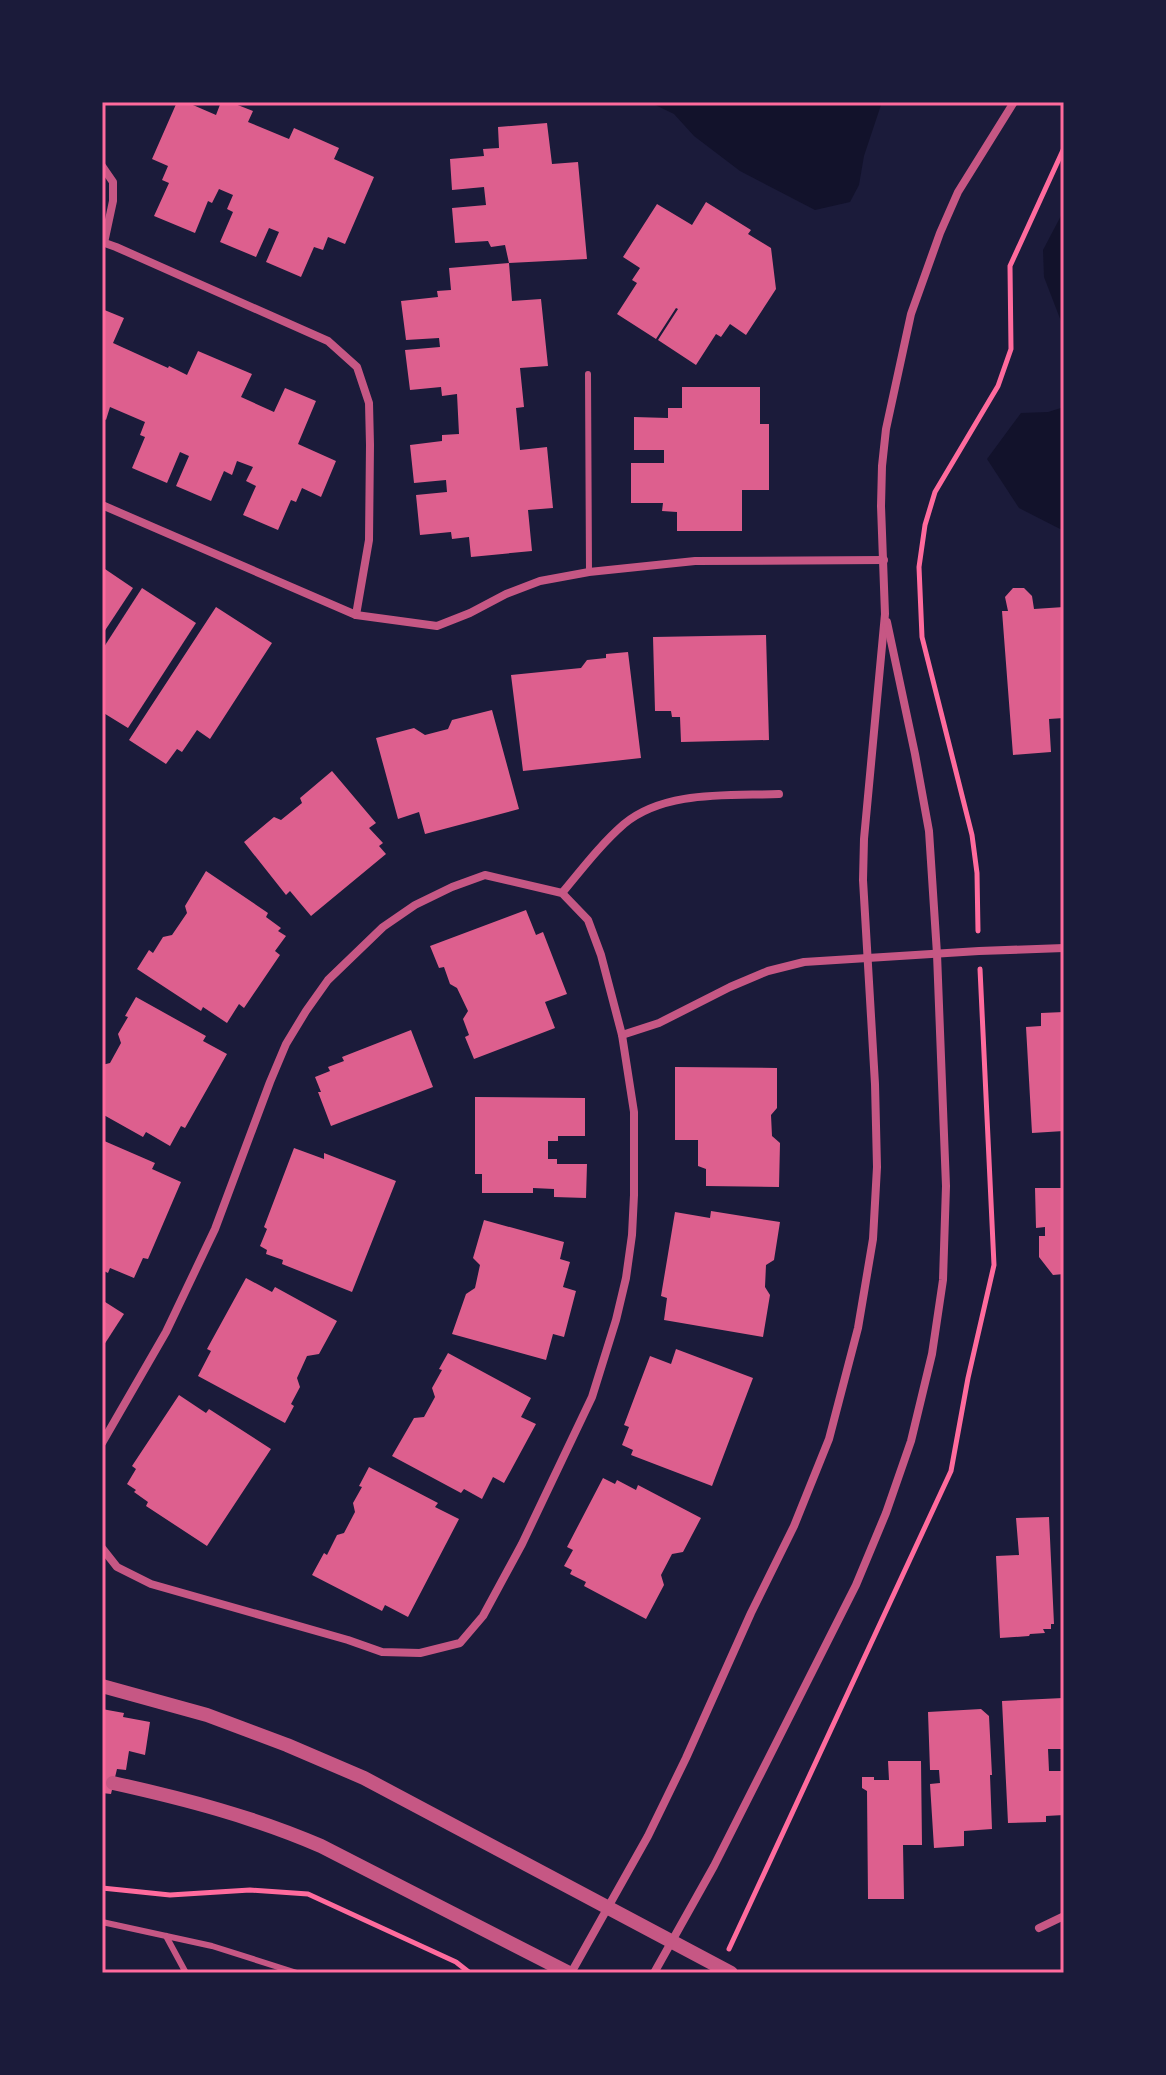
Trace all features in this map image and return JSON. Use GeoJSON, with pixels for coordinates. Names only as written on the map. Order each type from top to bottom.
{"type":"FeatureCollection","features":[{"type":"Feature","properties":{"kind":"street"},"geometry":{"type":"LineString","coordinates":[[113,1783],[201,1803],[283,1829],[570,1973],[648,1836],[794,1526],[829,1439],[858,1328],[873,1239],[877,1167],[863,880],[885,614],[881,506],[885,442],[911,314],[940,233],[958,192],[1014,102]]}},
{"type":"Feature","properties":{"kind":"street"},"geometry":{"type":"LineString","coordinates":[[102,166],[113,182],[113,201],[103,243],[328,341],[357,367],[369,403],[370,445],[369,540],[356,615]]}},
{"type":"Feature","properties":{"kind":"street"},"geometry":{"type":"LineString","coordinates":[[102,505],[356,615],[437,626],[540,581],[589,572],[695,561],[884,560]]}},
{"type":"Feature","properties":{"kind":"street"},"geometry":{"type":"LineString","coordinates":[[654,1973],[714,1866],[856,1585],[911,1441],[932,1354],[943,1280],[946,1186],[937,954],[929,831],[885,614]]}},
{"type":"Feature","properties":{"kind":"street"},"geometry":{"type":"LineString","coordinates":[[562,893],[627,822],[660,804],[700,798],[779,794]]}},
{"type":"Feature","properties":{"kind":"street"},"geometry":{"type":"LineString","coordinates":[[102,1443],[166,1332],[215,1229],[286,1044],[328,980],[383,927],[415,905],[452,887],[485,875],[562,893],[588,920],[601,955],[622,1035],[634,1112],[634,1195],[626,1278],[592,1397],[522,1544],[483,1616],[460,1643],[420,1653],[382,1652],[151,1584],[117,1567],[102,1548]]}},
{"type":"Feature","properties":{"kind":"street"},"geometry":{"type":"LineString","coordinates":[[622,1035],[659,1023],[768,971],[804,962],[1064,948]]}},
{"type":"Feature","properties":{"kind":"street"},"geometry":{"type":"LineString","coordinates":[[102,1686],[207,1715],[364,1778],[731,1973]]}},
{"type":"Feature","properties":{"kind":"street"},"geometry":{"type":"LineString","coordinates":[[1039,1928],[1064,1916]]}},
{"type":"Feature","properties":{"kind":"lane"},"geometry":{"type":"LineString","coordinates":[[588,374],[589,572]]}},
{"type":"Feature","properties":{"kind":"lane"},"geometry":{"type":"LineString","coordinates":[[102,1922],[212,1946],[297,1973]]}},
{"type":"Feature","properties":{"kind":"lane"},"geometry":{"type":"LineString","coordinates":[[166,1936],[186,1973]]}},
{"type":"Feature","properties":{"kind":"path"},"geometry":{"type":"LineString","coordinates":[[977,918],[977,873],[972,835],[922,637],[919,567],[925,525],[935,492],[998,386],[1011,349],[1010,266],[1064,148]]}},
{"type":"Feature","properties":{"kind":"path"},"geometry":{"type":"LineString","coordinates":[[102,1888],[170,1895],[250,1890],[308,1894],[456,1962],[470,1973]]}},
{"type":"Feature","properties":{"kind":"shaded area"},"geometry":{"type":"Polygon","coordinates":[[[649,102],[882,102],[864,156],[859,185],[850,202],[815,210],[740,171],[694,136],[674,114],[649,102]]]}},
{"type":"Feature","properties":{"kind":"shaded area"},"geometry":{"type":"Polygon","coordinates":[[[1064,210],[1064,329],[1044,277],[1043,250],[1064,210]]]}},
{"type":"Feature","properties":{"kind":"shaded area"},"geometry":{"type":"Polygon","coordinates":[[[1064,407],[1064,531],[1019,508],[987,459],[1021,413],[1048,412],[1064,407]]]}},
{"type":"Feature","properties":{"kind":"building"},"geometry":{"type":"Polygon","coordinates":[[[177,102],[186,102],[216,115],[221,102],[230,102],[253,111],[248,122],[289,139],[294,128],[339,148],[334,159],[374,177],[345,244],[328,237],[323,250],[314,247],[301,277],[266,262],[279,232],[269,228],[256,257],[220,242],[233,212],[227,209],[233,195],[219,189],[212,203],[208,201],[195,233],[154,216],[169,183],[162,180],[168,166],[152,159],[177,102]]]}},
{"type":"Feature","properties":{"kind":"building"},"geometry":{"type":"Polygon","coordinates":[[[547,123],[552,164],[578,162],[587,259],[509,263],[505,245],[491,247],[488,241],[455,243],[452,208],[486,205],[484,187],[452,190],[450,159],[484,156],[483,149],[499,148],[498,127],[547,123]]]}},
{"type":"Feature","properties":{"kind":"building"},"geometry":{"type":"Polygon","coordinates":[[[706,202],[751,230],[748,234],[771,248],[776,289],[746,335],[730,324],[721,337],[716,334],[696,365],[658,340],[678,309],[656,339],[617,314],[637,283],[632,280],[640,268],[623,257],[657,204],[692,225],[706,202]]]}},
{"type":"Feature","properties":{"kind":"building"},"geometry":{"type":"Polygon","coordinates":[[[509,263],[512,301],[541,299],[548,366],[520,368],[524,407],[516,408],[520,450],[547,447],[553,508],[528,510],[532,551],[471,557],[469,537],[452,539],[451,532],[420,535],[416,495],[447,492],[446,480],[414,483],[410,445],[442,441],[442,435],[459,434],[457,394],[442,396],[441,387],[410,390],[405,350],[440,347],[439,338],[406,340],[401,301],[438,297],[437,291],[451,290],[449,268],[509,263]]]}},
{"type":"Feature","properties":{"kind":"building"},"geometry":{"type":"Polygon","coordinates":[[[102,309],[124,318],[113,343],[168,368],[187,375],[198,351],[252,374],[241,397],[274,412],[285,388],[316,401],[298,444],[336,461],[321,497],[302,488],[296,502],[291,500],[278,530],[243,515],[256,486],[246,481],[253,467],[237,461],[232,475],[224,471],[211,501],[176,486],[189,456],[180,452],[167,483],[132,468],[145,437],[140,435],[145,422],[110,407],[106,420],[102,418],[102,309]]]}},
{"type":"Feature","properties":{"kind":"building"},"geometry":{"type":"Polygon","coordinates":[[[682,387],[760,387],[760,424],[769,424],[769,490],[742,490],[742,531],[677,531],[677,512],[662,511],[663,503],[631,503],[631,463],[664,463],[664,450],[634,450],[634,417],[668,418],[668,408],[682,408],[682,387]]]}},
{"type":"Feature","properties":{"kind":"building"},"geometry":{"type":"Polygon","coordinates":[[[102,567],[133,588],[102,635],[102,567]]]}},
{"type":"Feature","properties":{"kind":"building"},"geometry":{"type":"Polygon","coordinates":[[[142,588],[196,623],[128,728],[102,712],[102,650],[142,588]]]}},
{"type":"Feature","properties":{"kind":"building"},"geometry":{"type":"Polygon","coordinates":[[[1013,588],[1024,588],[1032,596],[1034,609],[1064,607],[1064,718],[1049,719],[1051,752],[1013,755],[1002,611],[1008,611],[1005,597],[1013,588]]]}},
{"type":"Feature","properties":{"kind":"building"},"geometry":{"type":"Polygon","coordinates":[[[216,607],[272,643],[210,739],[197,730],[182,752],[177,749],[166,764],[129,740],[216,607]]]}},
{"type":"Feature","properties":{"kind":"building"},"geometry":{"type":"Polygon","coordinates":[[[766,635],[769,740],[681,742],[680,717],[672,717],[671,711],[655,711],[653,637],[766,635]]]}},
{"type":"Feature","properties":{"kind":"building"},"geometry":{"type":"Polygon","coordinates":[[[628,652],[641,758],[523,771],[511,675],[581,668],[587,660],[628,652]]]}},
{"type":"Feature","properties":{"kind":"building"},"geometry":{"type":"Polygon","coordinates":[[[492,710],[519,809],[425,834],[419,812],[398,819],[376,738],[414,728],[425,735],[448,729],[452,720],[492,710]]]}},
{"type":"Feature","properties":{"kind":"building"},"geometry":{"type":"Polygon","coordinates":[[[332,771],[376,823],[369,828],[383,843],[379,846],[386,854],[311,916],[290,891],[286,895],[244,842],[274,817],[281,820],[302,803],[300,798],[332,771]]]}},
{"type":"Feature","properties":{"kind":"building"},"geometry":{"type":"Polygon","coordinates":[[[206,871],[268,913],[266,917],[286,936],[275,951],[280,955],[244,1008],[239,1004],[227,1023],[203,1007],[201,1011],[137,969],[149,950],[153,953],[163,937],[172,935],[187,913],[185,906],[206,871]]]}},
{"type":"Feature","properties":{"kind":"building"},"geometry":{"type":"Polygon","coordinates":[[[526,910],[536,935],[543,932],[567,994],[545,1002],[555,1028],[474,1059],[465,1037],[469,1035],[463,1019],[468,1011],[457,988],[450,984],[444,967],[439,968],[430,946],[526,910]]]}},
{"type":"Feature","properties":{"kind":"building"},"geometry":{"type":"Polygon","coordinates":[[[136,997],[206,1036],[203,1041],[227,1054],[185,1128],[181,1126],[170,1146],[146,1132],[143,1137],[102,1114],[102,1065],[110,1063],[121,1043],[118,1034],[136,997]]]}},
{"type":"Feature","properties":{"kind":"building"},"geometry":{"type":"Polygon","coordinates":[[[1064,1012],[1064,1131],[1032,1133],[1026,1027],[1041,1026],[1041,1013],[1064,1012]]]}},
{"type":"Feature","properties":{"kind":"building"},"geometry":{"type":"Polygon","coordinates":[[[411,1030],[433,1087],[331,1126],[315,1077],[330,1071],[328,1067],[344,1061],[342,1057],[411,1030]]]}},
{"type":"Feature","properties":{"kind":"building"},"geometry":{"type":"Polygon","coordinates":[[[675,1067],[777,1068],[777,1108],[771,1115],[772,1136],[780,1143],[779,1187],[706,1186],[706,1169],[698,1166],[698,1140],[675,1140],[675,1067]]]}},
{"type":"Feature","properties":{"kind":"building"},"geometry":{"type":"Polygon","coordinates":[[[475,1097],[585,1098],[585,1136],[558,1136],[558,1141],[548,1141],[548,1159],[557,1159],[557,1164],[587,1164],[586,1198],[554,1197],[554,1189],[533,1188],[533,1193],[482,1193],[482,1174],[475,1174],[475,1097]]]}},
{"type":"Feature","properties":{"kind":"building"},"geometry":{"type":"Polygon","coordinates":[[[102,1140],[155,1163],[152,1169],[181,1182],[148,1259],[143,1258],[134,1278],[110,1268],[108,1273],[102,1270],[102,1140]]]}},
{"type":"Feature","properties":{"kind":"building"},"geometry":{"type":"Polygon","coordinates":[[[294,1148],[324,1159],[324,1153],[396,1181],[352,1292],[282,1264],[283,1260],[266,1254],[267,1250],[260,1246],[267,1229],[264,1227],[294,1148]]]}},
{"type":"Feature","properties":{"kind":"building"},"geometry":{"type":"Polygon","coordinates":[[[1035,1188],[1064,1188],[1064,1274],[1053,1275],[1039,1257],[1039,1236],[1045,1236],[1045,1227],[1036,1228],[1035,1188]]]}},
{"type":"Feature","properties":{"kind":"building"},"geometry":{"type":"Polygon","coordinates":[[[711,1211],[780,1222],[774,1260],[766,1265],[765,1287],[770,1295],[763,1337],[664,1320],[667,1298],[661,1296],[675,1212],[710,1218],[711,1211]]]}},
{"type":"Feature","properties":{"kind":"building"},"geometry":{"type":"Polygon","coordinates":[[[484,1220],[564,1242],[560,1259],[570,1262],[563,1287],[576,1291],[564,1337],[553,1334],[546,1360],[452,1334],[466,1294],[475,1288],[480,1265],[473,1258],[484,1220]]]}},
{"type":"Feature","properties":{"kind":"building"},"geometry":{"type":"Polygon","coordinates":[[[246,1278],[272,1292],[275,1287],[337,1321],[319,1354],[307,1356],[297,1378],[300,1387],[291,1404],[294,1406],[285,1423],[198,1376],[211,1351],[207,1349],[246,1278]]]}},
{"type":"Feature","properties":{"kind":"building"},"geometry":{"type":"Polygon","coordinates":[[[102,1300],[124,1314],[102,1348],[102,1300]]]}},
{"type":"Feature","properties":{"kind":"building"},"geometry":{"type":"Polygon","coordinates":[[[676,1349],[753,1378],[712,1486],[631,1455],[633,1450],[622,1445],[629,1427],[624,1425],[650,1356],[671,1364],[676,1349]]]}},
{"type":"Feature","properties":{"kind":"building"},"geometry":{"type":"Polygon","coordinates":[[[448,1353],[531,1398],[521,1417],[536,1424],[504,1483],[493,1477],[482,1499],[464,1489],[461,1493],[392,1456],[414,1418],[424,1417],[435,1397],[432,1388],[448,1353]]]}},
{"type":"Feature","properties":{"kind":"building"},"geometry":{"type":"Polygon","coordinates":[[[179,1395],[206,1413],[209,1409],[271,1449],[207,1546],[146,1506],[148,1502],[127,1484],[136,1469],[132,1466],[179,1395]]]}},
{"type":"Feature","properties":{"kind":"building"},"geometry":{"type":"Polygon","coordinates":[[[369,1467],[438,1503],[435,1507],[459,1519],[408,1617],[385,1605],[382,1611],[312,1575],[337,1535],[344,1533],[355,1512],[353,1503],[369,1467]]]}},
{"type":"Feature","properties":{"kind":"building"},"geometry":{"type":"Polygon","coordinates":[[[603,1478],[615,1484],[617,1480],[636,1490],[638,1485],[701,1518],[683,1552],[672,1554],[661,1575],[664,1585],[646,1619],[584,1586],[586,1582],[570,1574],[572,1570],[564,1566],[573,1550],[567,1547],[603,1478]]]}},
{"type":"Feature","properties":{"kind":"building"},"geometry":{"type":"Polygon","coordinates":[[[1049,1517],[1054,1624],[1051,1624],[1051,1629],[1043,1629],[1045,1633],[1000,1638],[996,1556],[1019,1555],[1016,1518],[1049,1517]]]}},
{"type":"Feature","properties":{"kind":"building"},"geometry":{"type":"Polygon","coordinates":[[[1063,1698],[1064,1749],[1048,1749],[1049,1771],[1064,1771],[1064,1815],[1046,1816],[1046,1822],[1008,1823],[1002,1701],[1063,1698]]]}},
{"type":"Feature","properties":{"kind":"building"},"geometry":{"type":"Polygon","coordinates":[[[102,1709],[150,1722],[145,1755],[129,1751],[126,1770],[117,1769],[111,1794],[102,1793],[102,1709]]]}},
{"type":"Feature","properties":{"kind":"building"},"geometry":{"type":"Polygon","coordinates":[[[981,1709],[989,1716],[992,1829],[964,1831],[964,1846],[934,1848],[930,1784],[940,1783],[939,1770],[930,1770],[928,1712],[981,1709]]]}},
{"type":"Feature","properties":{"kind":"building"},"geometry":{"type":"Polygon","coordinates":[[[888,1761],[921,1761],[922,1845],[903,1845],[904,1899],[868,1899],[867,1791],[862,1788],[862,1777],[889,1780],[888,1761]]]}}]}
